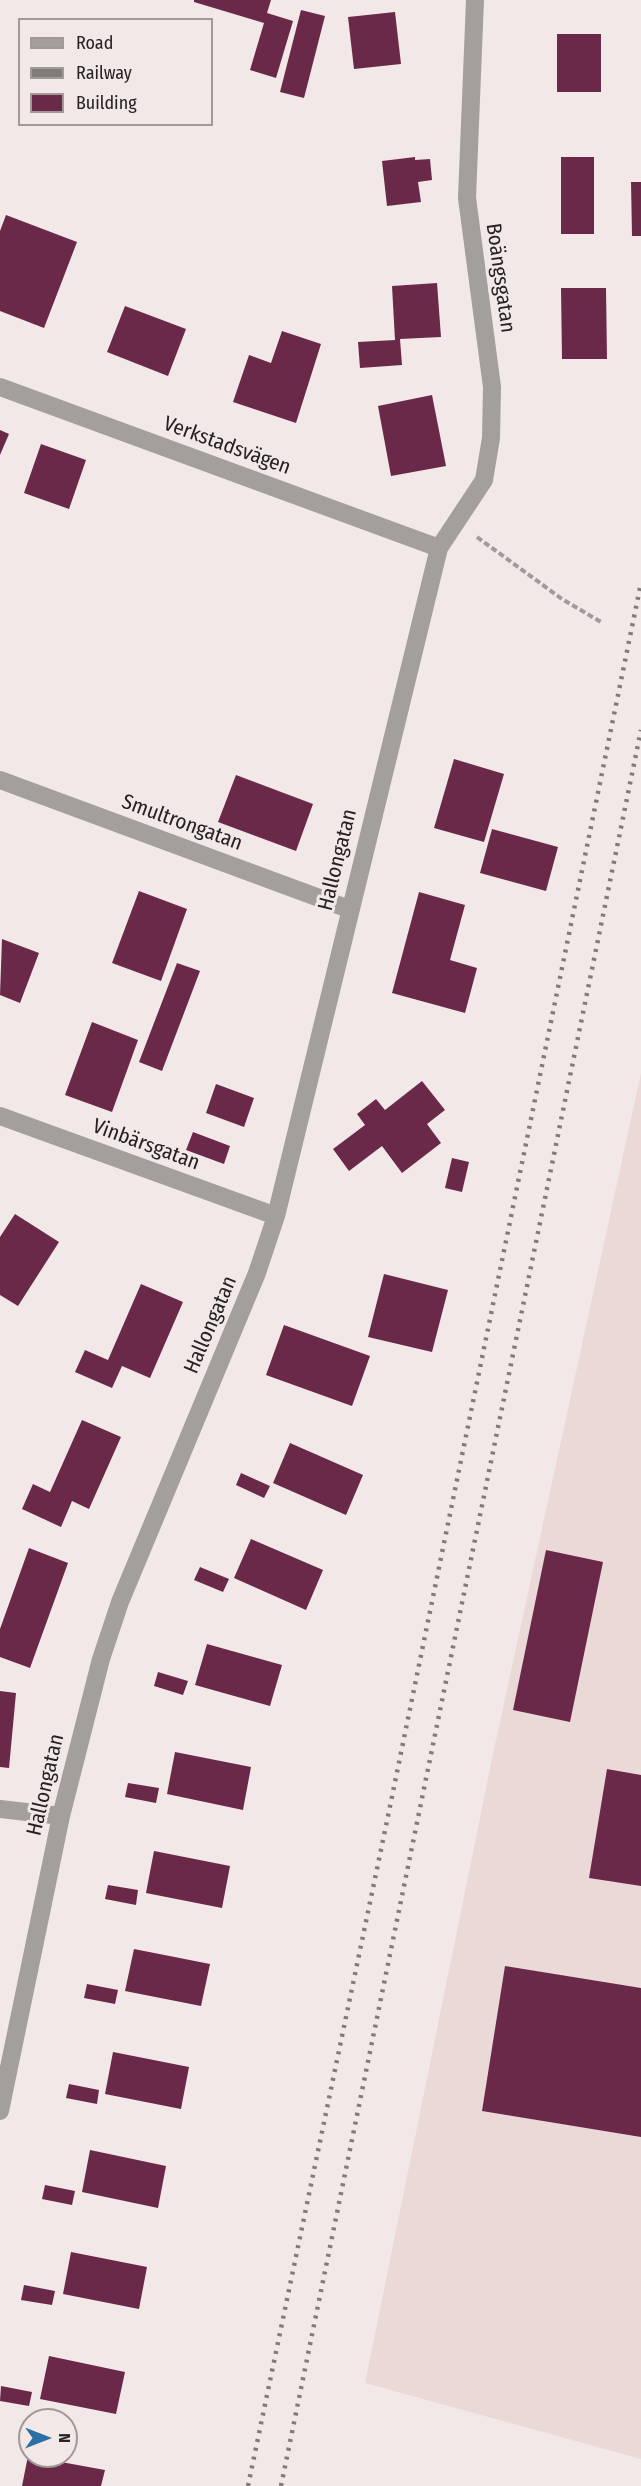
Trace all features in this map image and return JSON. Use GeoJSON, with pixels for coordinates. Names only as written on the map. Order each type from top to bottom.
{"type":"FeatureCollection","features":[{"type":"Feature","properties":{"kind":"street","name":"Boängsgatan"},"geometry":{"type":"LineString","coordinates":[[440,548],[484,480],[491,438],[492,387],[467,198],[475,0]]}},
{"type":"Feature","properties":{"kind":"street","name":"Verkstadsvägen"},"geometry":{"type":"LineString","coordinates":[[0,387],[440,548]]}},
{"type":"Feature","properties":{"kind":"street","name":"Hallongatan"},"geometry":{"type":"LineString","coordinates":[[0,2110],[61,1816],[101,1659],[120,1602],[257,1273],[276,1216],[349,909],[440,548]]}},
{"type":"Feature","properties":{"kind":"street","name":"Smultrongatan"},"geometry":{"type":"LineString","coordinates":[[0,780],[349,909]]}},
{"type":"Feature","properties":{"kind":"street","name":"Vinbärsgatan"},"geometry":{"type":"LineString","coordinates":[[0,1116],[276,1216]]}},
{"type":"Feature","properties":{"kind":"street"},"geometry":{"type":"LineString","coordinates":[[0,1809],[61,1816]]}},
{"type":"Feature","properties":{"kind":"path"},"geometry":{"type":"LineString","coordinates":[[457,522],[562,599],[601,622]]}},
{"type":"Feature","properties":{"kind":"shaded area"},"geometry":{"type":"Polygon","coordinates":[[[641,1073],[641,2459],[365,2383],[493,1754],[641,1073]]]}},
{"type":"Feature","properties":{"kind":"building"},"geometry":{"type":"Polygon","coordinates":[[[194,0],[271,0],[267,13],[293,21],[276,78],[250,70],[264,23],[194,2],[194,0]]]}},
{"type":"Feature","properties":{"kind":"building"},"geometry":{"type":"Polygon","coordinates":[[[301,10],[325,16],[304,98],[280,92],[301,10]]]}},
{"type":"Feature","properties":{"kind":"building"},"geometry":{"type":"Polygon","coordinates":[[[395,12],[401,64],[354,69],[348,17],[395,12]]]}},
{"type":"Feature","properties":{"kind":"building"},"geometry":{"type":"Polygon","coordinates":[[[557,34],[601,34],[601,92],[557,92],[557,34]]]}},
{"type":"Feature","properties":{"kind":"building"},"geometry":{"type":"Polygon","coordinates":[[[415,157],[415,160],[430,159],[432,180],[418,182],[421,202],[387,206],[382,161],[415,157]]]}},
{"type":"Feature","properties":{"kind":"building"},"geometry":{"type":"Polygon","coordinates":[[[561,157],[594,157],[594,234],[561,234],[561,157]]]}},
{"type":"Feature","properties":{"kind":"building"},"geometry":{"type":"Polygon","coordinates":[[[631,182],[641,182],[641,236],[632,236],[631,182]]]}},
{"type":"Feature","properties":{"kind":"building"},"geometry":{"type":"Polygon","coordinates":[[[6,215],[77,242],[44,328],[0,311],[0,231],[6,215]]]}},
{"type":"Feature","properties":{"kind":"building"},"geometry":{"type":"Polygon","coordinates":[[[437,283],[441,337],[400,339],[402,365],[360,368],[358,342],[395,340],[392,286],[437,283]]]}},
{"type":"Feature","properties":{"kind":"building"},"geometry":{"type":"Polygon","coordinates":[[[561,288],[606,288],[607,359],[562,359],[561,288]]]}},
{"type":"Feature","properties":{"kind":"building"},"geometry":{"type":"Polygon","coordinates":[[[125,306],[186,329],[168,376],[107,352],[125,306]]]}},
{"type":"Feature","properties":{"kind":"building"},"geometry":{"type":"Polygon","coordinates":[[[282,331],[321,344],[296,423],[233,402],[249,355],[271,363],[282,331]]]}},
{"type":"Feature","properties":{"kind":"building"},"geometry":{"type":"Polygon","coordinates":[[[432,395],[446,466],[391,476],[378,406],[432,395]]]}},
{"type":"Feature","properties":{"kind":"building"},"geometry":{"type":"Polygon","coordinates":[[[0,430],[9,434],[0,455],[0,430]]]}},
{"type":"Feature","properties":{"kind":"building"},"geometry":{"type":"Polygon","coordinates":[[[41,444],[86,460],[69,509],[24,493],[41,444]]]}},
{"type":"Feature","properties":{"kind":"building"},"geometry":{"type":"Polygon","coordinates":[[[454,759],[504,774],[484,842],[434,828],[454,759]]]}},
{"type":"Feature","properties":{"kind":"building"},"geometry":{"type":"Polygon","coordinates":[[[236,775],[313,804],[296,851],[218,822],[236,775]]]}},
{"type":"Feature","properties":{"kind":"building"},"geometry":{"type":"Polygon","coordinates":[[[492,829],[558,847],[546,891],[480,873],[492,829]]]}},
{"type":"Feature","properties":{"kind":"building"},"geometry":{"type":"Polygon","coordinates":[[[139,891],[187,909],[161,981],[112,963],[139,891]]]}},
{"type":"Feature","properties":{"kind":"building"},"geometry":{"type":"Polygon","coordinates":[[[419,892],[465,905],[450,960],[477,968],[465,1013],[392,993],[419,892]]]}},
{"type":"Feature","properties":{"kind":"building"},"geometry":{"type":"Polygon","coordinates":[[[2,939],[39,953],[20,1003],[0,995],[2,939]]]}},
{"type":"Feature","properties":{"kind":"building"},"geometry":{"type":"Polygon","coordinates":[[[177,963],[200,971],[162,1071],[139,1062],[177,963]]]}},
{"type":"Feature","properties":{"kind":"building"},"geometry":{"type":"Polygon","coordinates":[[[92,1022],[138,1040],[112,1112],[65,1095],[92,1022]]]}},
{"type":"Feature","properties":{"kind":"building"},"geometry":{"type":"Polygon","coordinates":[[[422,1081],[445,1110],[427,1124],[441,1143],[402,1173],[382,1146],[349,1171],[333,1149],[365,1125],[357,1114],[376,1099],[385,1110],[422,1081]]]}},
{"type":"Feature","properties":{"kind":"building"},"geometry":{"type":"Polygon","coordinates":[[[216,1084],[254,1098],[244,1127],[206,1113],[216,1084]]]}},
{"type":"Feature","properties":{"kind":"building"},"geometry":{"type":"Polygon","coordinates":[[[193,1132],[230,1146],[224,1164],[186,1150],[193,1132]]]}},
{"type":"Feature","properties":{"kind":"building"},"geometry":{"type":"Polygon","coordinates":[[[452,1158],[469,1162],[462,1192],[445,1188],[452,1158]]]}},
{"type":"Feature","properties":{"kind":"building"},"geometry":{"type":"Polygon","coordinates":[[[15,1214],[59,1242],[18,1306],[0,1295],[0,1237],[15,1214]]]}},
{"type":"Feature","properties":{"kind":"building"},"geometry":{"type":"Polygon","coordinates":[[[384,1274],[448,1290],[432,1352],[368,1337],[384,1274]]]}},
{"type":"Feature","properties":{"kind":"building"},"geometry":{"type":"Polygon","coordinates":[[[141,1284],[183,1302],[150,1378],[122,1366],[112,1388],[75,1372],[85,1350],[108,1360],[141,1284]]]}},
{"type":"Feature","properties":{"kind":"building"},"geometry":{"type":"Polygon","coordinates":[[[284,1325],[370,1356],[352,1406],[266,1375],[284,1325]]]}},
{"type":"Feature","properties":{"kind":"building"},"geometry":{"type":"Polygon","coordinates":[[[82,1420],[121,1437],[89,1509],[72,1501],[61,1527],[22,1509],[33,1484],[50,1492],[82,1420]]]}},
{"type":"Feature","properties":{"kind":"building"},"geometry":{"type":"Polygon","coordinates":[[[290,1443],[363,1475],[346,1515],[273,1483],[290,1443]]]}},
{"type":"Feature","properties":{"kind":"building"},"geometry":{"type":"Polygon","coordinates":[[[241,1473],[270,1486],[264,1498],[236,1485],[241,1473]]]}},
{"type":"Feature","properties":{"kind":"building"},"geometry":{"type":"Polygon","coordinates":[[[251,1539],[323,1570],[306,1610],[234,1578],[251,1539]]]}},
{"type":"Feature","properties":{"kind":"building"},"geometry":{"type":"Polygon","coordinates":[[[29,1548],[68,1563],[30,1668],[0,1657],[0,1629],[29,1548]]]}},
{"type":"Feature","properties":{"kind":"building"},"geometry":{"type":"Polygon","coordinates":[[[546,1550],[603,1562],[570,1722],[513,1710],[546,1550]]]}},
{"type":"Feature","properties":{"kind":"building"},"geometry":{"type":"Polygon","coordinates":[[[200,1567],[229,1579],[223,1592],[194,1580],[200,1567]]]}},
{"type":"Feature","properties":{"kind":"building"},"geometry":{"type":"Polygon","coordinates":[[[207,1644],[282,1665],[270,1706],[195,1685],[207,1644]]]}},
{"type":"Feature","properties":{"kind":"building"},"geometry":{"type":"Polygon","coordinates":[[[158,1672],[188,1681],[183,1695],[154,1686],[158,1672]]]}},
{"type":"Feature","properties":{"kind":"building"},"geometry":{"type":"Polygon","coordinates":[[[0,1691],[16,1693],[9,1768],[0,1767],[0,1691]]]}},
{"type":"Feature","properties":{"kind":"building"},"geometry":{"type":"Polygon","coordinates":[[[175,1752],[251,1767],[243,1810],[167,1794],[175,1752]]]}},
{"type":"Feature","properties":{"kind":"building"},"geometry":{"type":"Polygon","coordinates":[[[607,1769],[641,1775],[641,1886],[589,1878],[607,1769]]]}},
{"type":"Feature","properties":{"kind":"building"},"geometry":{"type":"Polygon","coordinates":[[[128,1783],[159,1788],[156,1803],[125,1797],[128,1783]]]}},
{"type":"Feature","properties":{"kind":"building"},"geometry":{"type":"Polygon","coordinates":[[[154,1851],[230,1866],[222,1908],[146,1893],[154,1851]]]}},
{"type":"Feature","properties":{"kind":"building"},"geometry":{"type":"Polygon","coordinates":[[[108,1885],[138,1890],[136,1905],[105,1899],[108,1885]]]}},
{"type":"Feature","properties":{"kind":"building"},"geometry":{"type":"Polygon","coordinates":[[[134,1949],[210,1964],[201,2006],[125,1991],[134,1949]]]}},
{"type":"Feature","properties":{"kind":"building"},"geometry":{"type":"Polygon","coordinates":[[[505,1966],[641,1988],[641,2137],[482,2111],[505,1966]]]}},
{"type":"Feature","properties":{"kind":"building"},"geometry":{"type":"Polygon","coordinates":[[[87,1984],[118,1990],[115,2004],[84,1998],[87,1984]]]}},
{"type":"Feature","properties":{"kind":"building"},"geometry":{"type":"Polygon","coordinates":[[[113,2052],[189,2067],[181,2109],[105,2094],[113,2052]]]}},
{"type":"Feature","properties":{"kind":"building"},"geometry":{"type":"Polygon","coordinates":[[[69,2084],[99,2090],[97,2104],[66,2098],[69,2084]]]}},
{"type":"Feature","properties":{"kind":"building"},"geometry":{"type":"Polygon","coordinates":[[[90,2150],[166,2166],[158,2208],[82,2192],[90,2150]]]}},
{"type":"Feature","properties":{"kind":"building"},"geometry":{"type":"Polygon","coordinates":[[[45,2185],[75,2191],[72,2205],[42,2199],[45,2185]]]}},
{"type":"Feature","properties":{"kind":"building"},"geometry":{"type":"Polygon","coordinates":[[[71,2252],[147,2267],[139,2309],[63,2294],[71,2252]]]}},
{"type":"Feature","properties":{"kind":"building"},"geometry":{"type":"Polygon","coordinates":[[[24,2285],[55,2291],[52,2305],[21,2300],[24,2285]]]}},
{"type":"Feature","properties":{"kind":"building"},"geometry":{"type":"Polygon","coordinates":[[[49,2356],[125,2372],[116,2414],[40,2399],[49,2356]]]}},
{"type":"Feature","properties":{"kind":"building"},"geometry":{"type":"Polygon","coordinates":[[[1,2386],[32,2392],[29,2406],[0,2401],[1,2386]]]}},
{"type":"Feature","properties":{"kind":"building"},"geometry":{"type":"Polygon","coordinates":[[[78,2465],[105,2470],[101,2486],[22,2486],[26,2468],[78,2468],[78,2465]]]}},
{"type":"Feature","properties":{"kind":"railway"},"geometry":{"type":"LineString","coordinates":[[248,2486],[641,583]]}},
{"type":"Feature","properties":{"kind":"railway"},"geometry":{"type":"LineString","coordinates":[[281,2486],[641,730]]}}]}
